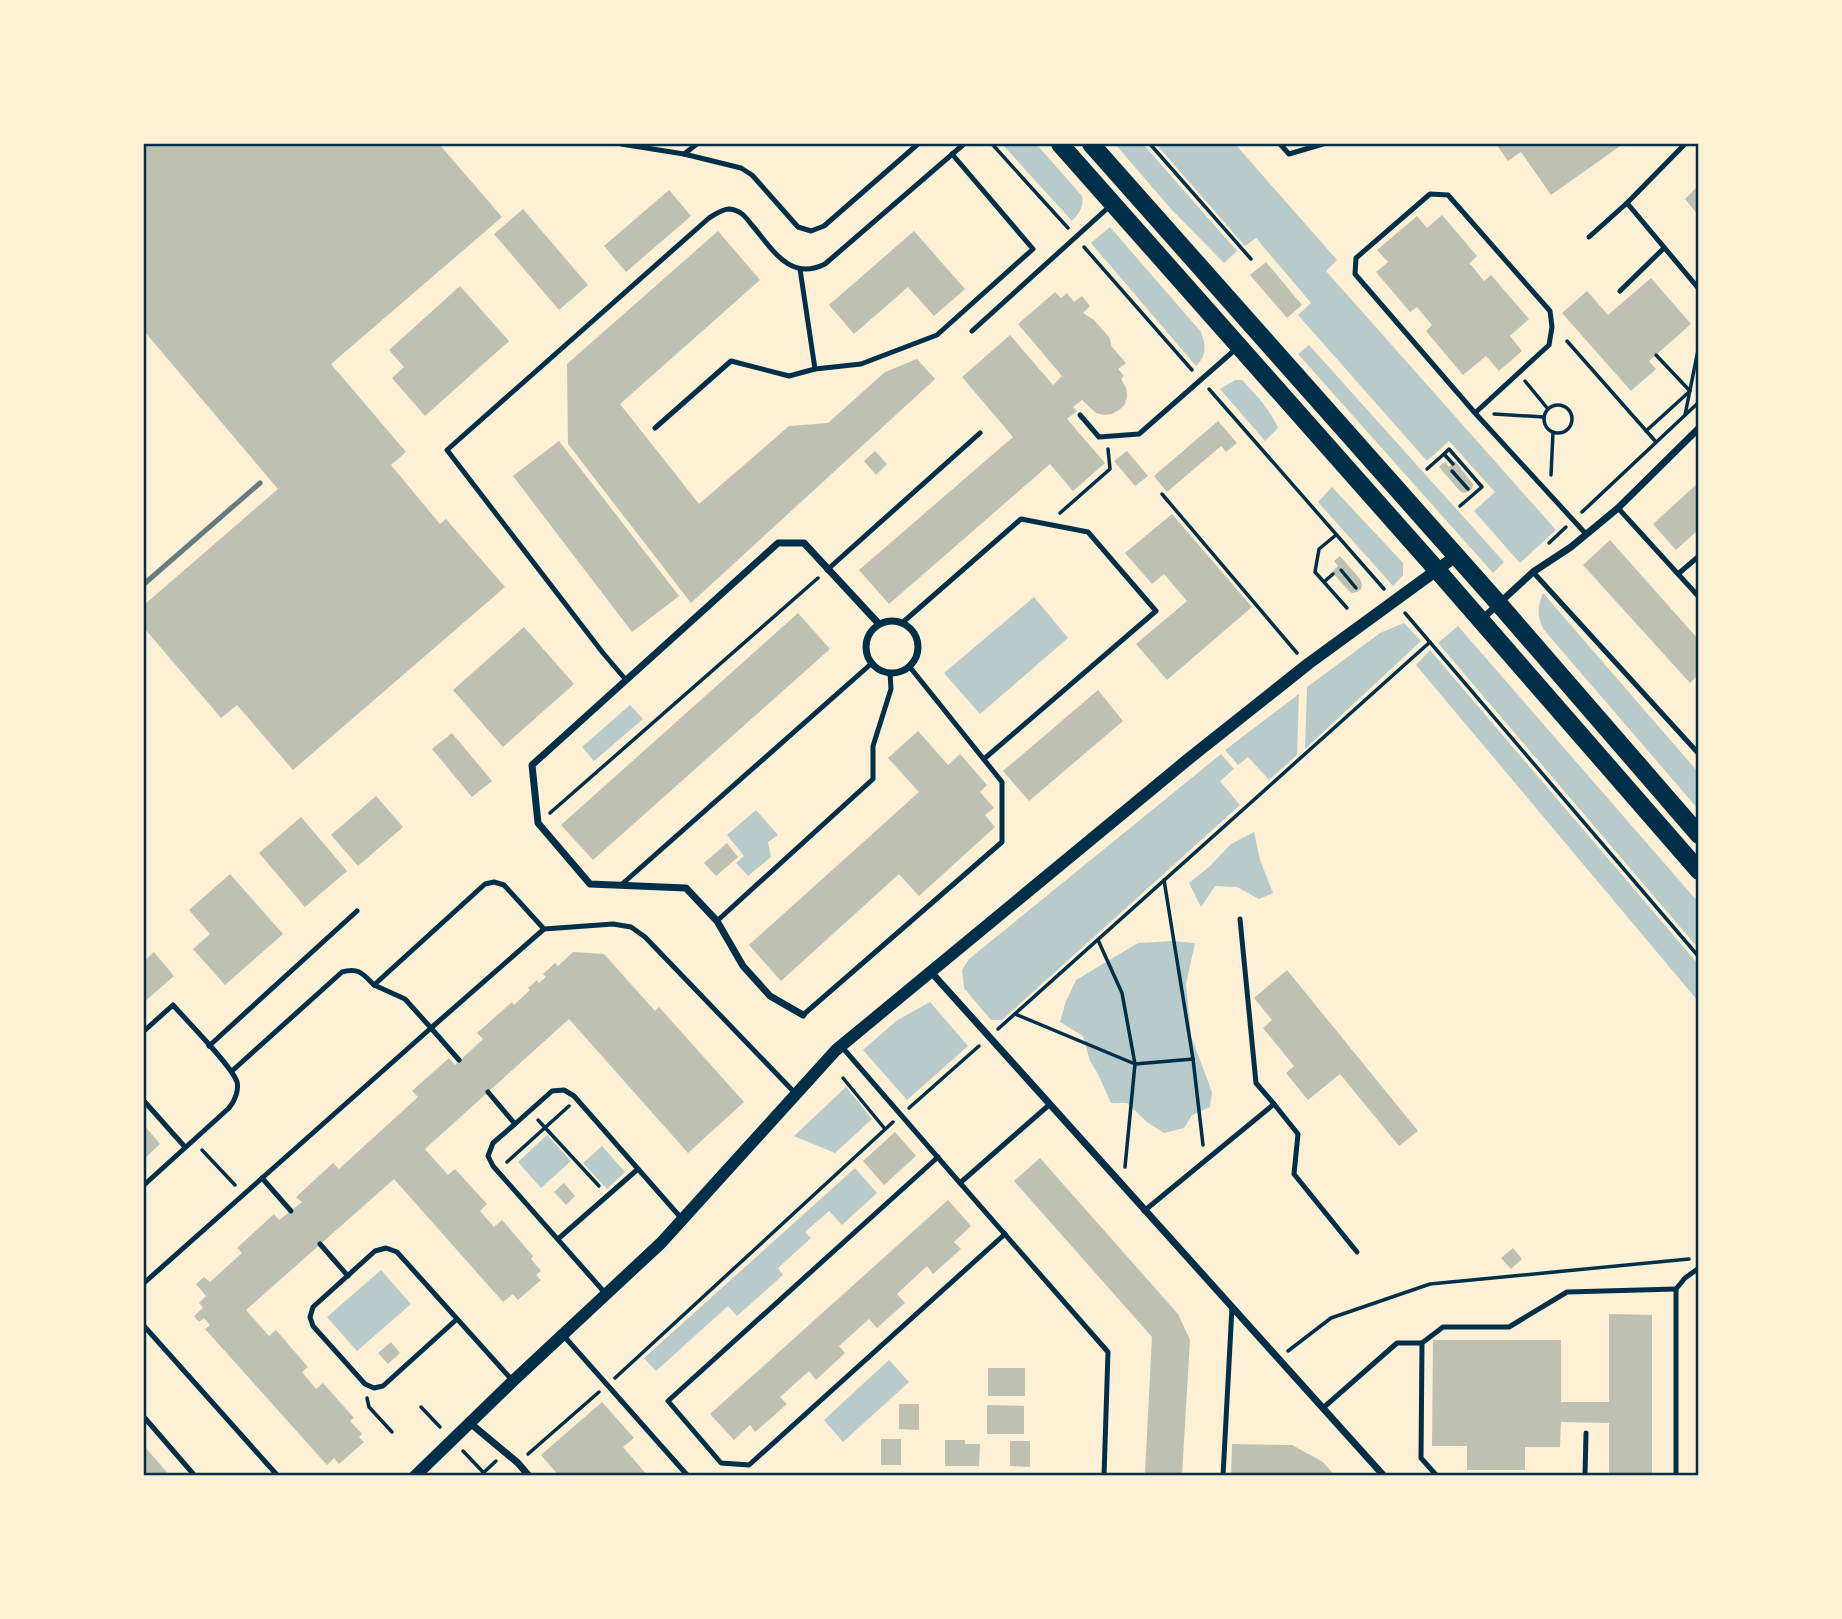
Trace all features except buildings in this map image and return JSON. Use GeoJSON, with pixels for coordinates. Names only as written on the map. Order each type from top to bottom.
{"type":"FeatureCollection","features":[{"type":"Feature","properties":{"kind":"main road"},"geometry":{"type":"LineString","coordinates":[[1060,144],[1699,871]]}},
{"type":"Feature","properties":{"kind":"main road"},"geometry":{"type":"LineString","coordinates":[[1091,144],[1499,604],[1699,835]]}},
{"type":"Feature","properties":{"kind":"street"},"geometry":{"type":"LineString","coordinates":[[1481,620],[1533,572],[1571,547],[1618,508],[1699,428]]}},
{"type":"Feature","properties":{"kind":"street"},"geometry":{"type":"LineString","coordinates":[[803,1015],[771,996],[743,965],[717,921],[686,888],[590,884],[538,823],[532,765],[778,543],[804,543],[879,624]]}},
{"type":"Feature","properties":{"kind":"street"},"geometry":{"type":"LineString","coordinates":[[415,1475],[661,1243],[841,1046],[1186,761],[1308,664],[1456,556]]}},
{"type":"Feature","properties":{"kind":"street"},"geometry":{"type":"LineString","coordinates":[[895,621],[902,623],[910,628],[917,641],[916,657],[909,666],[898,672],[882,671],[872,663],[867,652],[869,636],[879,624],[895,621]]}},
{"type":"Feature","properties":{"kind":"street"},"geometry":{"type":"LineString","coordinates":[[931,972],[1384,1475]]}},
{"type":"Feature","properties":{"kind":"street"},"geometry":{"type":"LineString","coordinates":[[470,1423],[530,1475]]}},
{"type":"Feature","properties":{"kind":"lane"},"geometry":{"type":"LineString","coordinates":[[621,144],[684,154],[741,168],[752,175],[798,227],[811,231],[824,226],[918,144]]}},
{"type":"Feature","properties":{"kind":"lane"},"geometry":{"type":"LineString","coordinates":[[684,154],[696,144]]}},
{"type":"Feature","properties":{"kind":"lane"},"geometry":{"type":"LineString","coordinates":[[626,680],[447,450],[719,212],[727,209],[741,213],[783,262],[793,268],[817,268],[825,264],[964,144]]}},
{"type":"Feature","properties":{"kind":"lane"},"geometry":{"type":"LineString","coordinates":[[1280,144],[1289,154],[1323,144]]}},
{"type":"Feature","properties":{"kind":"lane"},"geometry":{"type":"LineString","coordinates":[[1589,237],[1685,144]]}},
{"type":"Feature","properties":{"kind":"lane"},"geometry":{"type":"LineString","coordinates":[[655,428],[730,361],[789,376],[815,369],[861,364],[937,335],[1033,249],[952,154]]}},
{"type":"Feature","properties":{"kind":"lane"},"geometry":{"type":"LineString","coordinates":[[1475,413],[1549,345],[1552,327],[1550,311],[1448,195],[1430,194],[1356,258],[1355,274],[1475,413],[1586,534]]}},
{"type":"Feature","properties":{"kind":"lane"},"geometry":{"type":"LineString","coordinates":[[1627,203],[1699,289]]}},
{"type":"Feature","properties":{"kind":"lane"},"geometry":{"type":"LineString","coordinates":[[972,331],[1112,204]]}},
{"type":"Feature","properties":{"kind":"lane"},"geometry":{"type":"LineString","coordinates":[[1620,291],[1664,248]]}},
{"type":"Feature","properties":{"kind":"lane"},"geometry":{"type":"LineString","coordinates":[[800,269],[815,369]]}},
{"type":"Feature","properties":{"kind":"lane"},"geometry":{"type":"LineString","coordinates":[[1080,415],[1099,437],[1139,434],[1239,346]]}},
{"type":"Feature","properties":{"kind":"lane"},"geometry":{"type":"LineString","coordinates":[[827,570],[980,433]]}},
{"type":"Feature","properties":{"kind":"lane"},"geometry":{"type":"LineString","coordinates":[[1618,508],[1699,597]]}},
{"type":"Feature","properties":{"kind":"lane"},"geometry":{"type":"LineString","coordinates":[[902,623],[1021,519],[1088,532],[1156,611],[984,759]]}},
{"type":"Feature","properties":{"kind":"lane"},"geometry":{"type":"LineString","coordinates":[[1678,574],[1699,556]]}},
{"type":"Feature","properties":{"kind":"lane"},"geometry":{"type":"LineString","coordinates":[[1533,572],[1699,754]]}},
{"type":"Feature","properties":{"kind":"lane"},"geometry":{"type":"LineString","coordinates":[[621,885],[872,663]]}},
{"type":"Feature","properties":{"kind":"lane"},"geometry":{"type":"LineString","coordinates":[[803,1015],[1002,842],[1002,782],[909,666]]}},
{"type":"Feature","properties":{"kind":"lane"},"geometry":{"type":"LineString","coordinates":[[717,921],[873,779],[873,746],[891,689],[890,673]]}},
{"type":"Feature","properties":{"kind":"lane"},"geometry":{"type":"LineString","coordinates":[[374,985],[485,884],[494,882],[504,885],[544,929]]}},
{"type":"Feature","properties":{"kind":"lane"},"geometry":{"type":"LineString","coordinates":[[209,1046],[357,911]]}},
{"type":"Feature","properties":{"kind":"lane"},"geometry":{"type":"LineString","coordinates":[[1240,919],[1256,1083],[1298,1133],[1294,1174],[1357,1251]]}},
{"type":"Feature","properties":{"kind":"lane"},"geometry":{"type":"LineString","coordinates":[[144,1283],[544,929],[613,925],[631,928],[645,937],[797,1095]]}},
{"type":"Feature","properties":{"kind":"lane"},"geometry":{"type":"LineString","coordinates":[[232,1071],[342,972],[352,969],[362,973],[374,985],[405,999],[459,1060]]}},
{"type":"Feature","properties":{"kind":"lane"},"geometry":{"type":"LineString","coordinates":[[144,1031],[173,1005],[232,1071],[237,1087],[233,1103],[144,1185]]}},
{"type":"Feature","properties":{"kind":"lane"},"geometry":{"type":"LineString","coordinates":[[841,1046],[1108,1352],[1104,1475]]}},
{"type":"Feature","properties":{"kind":"lane"},"geometry":{"type":"LineString","coordinates":[[606,1295],[497,1170],[488,1156],[493,1143],[552,1091],[564,1090],[577,1099],[682,1219]]}},
{"type":"Feature","properties":{"kind":"lane"},"geometry":{"type":"LineString","coordinates":[[488,1092],[515,1124]]}},
{"type":"Feature","properties":{"kind":"lane"},"geometry":{"type":"LineString","coordinates":[[144,1101],[186,1147]]}},
{"type":"Feature","properties":{"kind":"lane"},"geometry":{"type":"LineString","coordinates":[[1144,1211],[1274,1104]]}},
{"type":"Feature","properties":{"kind":"lane"},"geometry":{"type":"LineString","coordinates":[[960,1183],[1049,1105]]}},
{"type":"Feature","properties":{"kind":"lane"},"geometry":{"type":"LineString","coordinates":[[939,1157],[668,1401],[721,1463],[749,1465],[1005,1234]]}},
{"type":"Feature","properties":{"kind":"lane"},"geometry":{"type":"LineString","coordinates":[[558,1240],[638,1169]]}},
{"type":"Feature","properties":{"kind":"lane"},"geometry":{"type":"LineString","coordinates":[[262,1178],[290,1211]]}},
{"type":"Feature","properties":{"kind":"lane"},"geometry":{"type":"LineString","coordinates":[[320,1244],[348,1276]]}},
{"type":"Feature","properties":{"kind":"lane"},"geometry":{"type":"LineString","coordinates":[[457,1319],[383,1387],[374,1388],[365,1384],[313,1326],[310,1317],[313,1307],[375,1251],[386,1248],[397,1252],[513,1381]]}},
{"type":"Feature","properties":{"kind":"lane"},"geometry":{"type":"LineString","coordinates":[[1676,1475],[1676,1289],[1699,1268]]}},
{"type":"Feature","properties":{"kind":"lane"},"geometry":{"type":"LineString","coordinates":[[1323,1408],[1397,1342],[1422,1343],[1443,1327],[1510,1327],[1567,1292],[1676,1289]]}},
{"type":"Feature","properties":{"kind":"lane"},"geometry":{"type":"LineString","coordinates":[[1223,1475],[1232,1307]]}},
{"type":"Feature","properties":{"kind":"lane"},"geometry":{"type":"LineString","coordinates":[[144,1326],[278,1475]]}},
{"type":"Feature","properties":{"kind":"lane"},"geometry":{"type":"LineString","coordinates":[[563,1335],[688,1475]]}},
{"type":"Feature","properties":{"kind":"lane"},"geometry":{"type":"LineString","coordinates":[[1422,1343],[1422,1458],[1437,1475]]}},
{"type":"Feature","properties":{"kind":"lane"},"geometry":{"type":"LineString","coordinates":[[144,1417],[195,1475]]}},
{"type":"Feature","properties":{"kind":"lane"},"geometry":{"type":"LineString","coordinates":[[1586,1433],[1586,1475]]}},
{"type":"Feature","properties":{"kind":"path"},"geometry":{"type":"LineString","coordinates":[[992,144],[1395,601],[1699,957]]}},
{"type":"Feature","properties":{"kind":"path"},"geometry":{"type":"LineString","coordinates":[[1150,144],[1251,259]]}},
{"type":"Feature","properties":{"kind":"path"},"geometry":{"type":"LineString","coordinates":[[1567,341],[1656,442]]}},
{"type":"Feature","properties":{"kind":"path"},"geometry":{"type":"LineString","coordinates":[[1685,415],[1699,345]]}},
{"type":"Feature","properties":{"kind":"path"},"geometry":{"type":"LineString","coordinates":[[1656,355],[1690,391]]}},
{"type":"Feature","properties":{"kind":"path"},"geometry":{"type":"LineString","coordinates":[[1519,373],[1548,409]]}},
{"type":"Feature","properties":{"kind":"path"},"geometry":{"type":"LineString","coordinates":[[1646,431],[1690,391]]}},
{"type":"Feature","properties":{"kind":"path"},"geometry":{"type":"LineString","coordinates":[[1547,545],[1699,402]]}},
{"type":"Feature","properties":{"kind":"path"},"geometry":{"type":"LineString","coordinates":[[1560,405],[1566,407],[1572,418],[1568,429],[1553,432],[1546,426],[1548,409],[1560,405]]}},
{"type":"Feature","properties":{"kind":"path"},"geometry":{"type":"LineString","coordinates":[[1475,413],[1545,417]]}},
{"type":"Feature","properties":{"kind":"path"},"geometry":{"type":"LineString","coordinates":[[1550,495],[1553,432]]}},
{"type":"Feature","properties":{"kind":"path"},"geometry":{"type":"LineString","coordinates":[[1057,526],[1060,512],[1110,469],[1107,436]]}},
{"type":"Feature","properties":{"kind":"path"},"geometry":{"type":"LineString","coordinates":[[1427,469],[1449,449],[1482,487],[1460,506]]}},
{"type":"Feature","properties":{"kind":"path"},"geometry":{"type":"LineString","coordinates":[[1444,454],[1452,464]]}},
{"type":"Feature","properties":{"kind":"path"},"geometry":{"type":"LineString","coordinates":[[1452,471],[1468,489]]}},
{"type":"Feature","properties":{"kind":"path"},"geometry":{"type":"LineString","coordinates":[[1162,494],[1308,664]]}},
{"type":"Feature","properties":{"kind":"path"},"geometry":{"type":"LineString","coordinates":[[1336,535],[1320,549],[1315,572],[1347,608]]}},
{"type":"Feature","properties":{"kind":"path"},"geometry":{"type":"LineString","coordinates":[[538,823],[827,570]]}},
{"type":"Feature","properties":{"kind":"path"},"geometry":{"type":"LineString","coordinates":[[1341,570],[1356,588]]}},
{"type":"Feature","properties":{"kind":"path"},"geometry":{"type":"LineString","coordinates":[[1324,582],[1334,574]]}},
{"type":"Feature","properties":{"kind":"path"},"geometry":{"type":"LineString","coordinates":[[461,1449],[481,1474],[497,1460],[518,1463],[608,1385],[901,1115],[1430,642]]}},
{"type":"Feature","properties":{"kind":"path"},"geometry":{"type":"LineString","coordinates":[[1164,880],[1193,1059],[1205,1161]]}},
{"type":"Feature","properties":{"kind":"path"},"geometry":{"type":"LineString","coordinates":[[1098,940],[1122,993],[1135,1064],[1123,1187]]}},
{"type":"Feature","properties":{"kind":"path"},"geometry":{"type":"LineString","coordinates":[[1015,1014],[1135,1064],[1193,1059]]}},
{"type":"Feature","properties":{"kind":"path"},"geometry":{"type":"LineString","coordinates":[[843,1078],[886,1129]]}},
{"type":"Feature","properties":{"kind":"path"},"geometry":{"type":"LineString","coordinates":[[497,1170],[577,1099]]}},
{"type":"Feature","properties":{"kind":"path"},"geometry":{"type":"LineString","coordinates":[[530,1111],[607,1196]]}},
{"type":"Feature","properties":{"kind":"path"},"geometry":{"type":"LineString","coordinates":[[193,1140],[244,1194]]}},
{"type":"Feature","properties":{"kind":"path"},"geometry":{"type":"LineString","coordinates":[[1279,1359],[1331,1318],[1430,1283],[1692,1258]]}},
{"type":"Feature","properties":{"kind":"path"},"geometry":{"type":"LineString","coordinates":[[365,1384],[369,1407],[392,1432]]}},
{"type":"Feature","properties":{"kind":"path"},"geometry":{"type":"LineString","coordinates":[[421,1407],[440,1427]]}},
{"type":"Feature","properties":{"kind":"shaded area"},"geometry":{"type":"Polygon","coordinates":[[[1002,144],[1030,144],[1039,147],[1082,196],[1080,210],[1072,221],[1002,144]]]}},
{"type":"Feature","properties":{"kind":"shaded area"},"geometry":{"type":"Polygon","coordinates":[[[1115,144],[1143,144],[1237,251],[1224,263],[1171,209],[1115,144]]]}},
{"type":"Feature","properties":{"kind":"shaded area"},"geometry":{"type":"Polygon","coordinates":[[[1156,144],[1235,144],[1337,260],[1326,271],[1556,530],[1520,563],[1474,511],[1495,492],[1449,441],[1427,461],[1298,315],[1311,303],[1256,238],[1245,246],[1156,144]]]}},
{"type":"Feature","properties":{"kind":"shaded area"},"geometry":{"type":"Polygon","coordinates":[[[1110,227],[1201,332],[1204,350],[1196,366],[1091,243],[1110,227]]]}},
{"type":"Feature","properties":{"kind":"shaded area"},"geometry":{"type":"Polygon","coordinates":[[[1309,345],[1504,562],[1493,573],[1298,354],[1309,345]]]}},
{"type":"Feature","properties":{"kind":"shaded area"},"geometry":{"type":"Polygon","coordinates":[[[1235,380],[1242,380],[1262,403],[1278,428],[1265,441],[1220,389],[1235,380]]]}},
{"type":"Feature","properties":{"kind":"shaded area"},"geometry":{"type":"Polygon","coordinates":[[[1332,487],[1403,563],[1403,575],[1393,586],[1318,502],[1332,487]]]}},
{"type":"Feature","properties":{"kind":"shaded area"},"geometry":{"type":"Polygon","coordinates":[[[1543,593],[1698,772],[1698,809],[1544,630],[1539,612],[1543,593]]]}},
{"type":"Feature","properties":{"kind":"shaded area"},"geometry":{"type":"Polygon","coordinates":[[[1034,597],[1068,638],[980,714],[944,673],[1034,597]]]}},
{"type":"Feature","properties":{"kind":"shaded area"},"geometry":{"type":"Polygon","coordinates":[[[1404,623],[1421,641],[1305,749],[1307,687],[1380,633],[1404,623]]]}},
{"type":"Feature","properties":{"kind":"shaded area"},"geometry":{"type":"Polygon","coordinates":[[[1458,626],[1698,902],[1698,948],[1438,643],[1458,626]]]}},
{"type":"Feature","properties":{"kind":"shaded area"},"geometry":{"type":"Polygon","coordinates":[[[1430,650],[1698,964],[1698,1001],[1416,665],[1430,650]]]}},
{"type":"Feature","properties":{"kind":"shaded area"},"geometry":{"type":"Polygon","coordinates":[[[1299,694],[1297,755],[1269,780],[1248,757],[1238,765],[1225,750],[1299,694]]]}},
{"type":"Feature","properties":{"kind":"shaded area"},"geometry":{"type":"Polygon","coordinates":[[[630,705],[643,719],[594,761],[582,747],[630,705]]]}},
{"type":"Feature","properties":{"kind":"shaded area"},"geometry":{"type":"Polygon","coordinates":[[[1221,754],[1234,769],[1220,781],[1240,805],[1002,1020],[991,1020],[964,988],[962,970],[969,959],[1221,754]]]}},
{"type":"Feature","properties":{"kind":"shaded area"},"geometry":{"type":"Polygon","coordinates":[[[756,810],[778,835],[768,842],[771,857],[748,876],[736,863],[744,856],[727,835],[756,810]]]}},
{"type":"Feature","properties":{"kind":"shaded area"},"geometry":{"type":"Polygon","coordinates":[[[1254,832],[1260,860],[1273,893],[1259,899],[1237,887],[1215,886],[1201,907],[1189,883],[1231,844],[1254,832]]]}},
{"type":"Feature","properties":{"kind":"shaded area"},"geometry":{"type":"Polygon","coordinates":[[[1138,943],[1195,943],[1186,984],[1191,1036],[1212,1092],[1210,1107],[1192,1115],[1184,1128],[1164,1133],[1147,1122],[1127,1103],[1111,1103],[1090,1061],[1083,1036],[1060,1022],[1076,980],[1138,943]]]}},
{"type":"Feature","properties":{"kind":"shaded area"},"geometry":{"type":"Polygon","coordinates":[[[930,1002],[968,1046],[907,1100],[863,1050],[896,1021],[930,1002]]]}},
{"type":"Feature","properties":{"kind":"shaded area"},"geometry":{"type":"Polygon","coordinates":[[[846,1087],[872,1119],[835,1153],[794,1136],[846,1087]]]}},
{"type":"Feature","properties":{"kind":"shaded area"},"geometry":{"type":"Polygon","coordinates":[[[547,1135],[571,1161],[541,1188],[518,1162],[547,1135]]]}},
{"type":"Feature","properties":{"kind":"shaded area"},"geometry":{"type":"Polygon","coordinates":[[[602,1146],[625,1172],[607,1189],[583,1163],[602,1146]]]}},
{"type":"Feature","properties":{"kind":"shaded area"},"geometry":{"type":"Polygon","coordinates":[[[855,1168],[877,1193],[842,1225],[829,1211],[805,1232],[811,1238],[778,1268],[783,1275],[737,1316],[728,1306],[656,1371],[644,1358],[855,1168]]]}},
{"type":"Feature","properties":{"kind":"shaded area"},"geometry":{"type":"Polygon","coordinates":[[[381,1270],[411,1304],[357,1351],[327,1317],[381,1270]]]}},
{"type":"Feature","properties":{"kind":"shaded area"},"geometry":{"type":"Polygon","coordinates":[[[889,1360],[909,1382],[843,1442],[824,1420],[889,1360]]]}},
{"type":"Feature","properties":{"kind":"railway"},"geometry":{"type":"LineString","coordinates":[[144,584],[260,483]]}}]}
